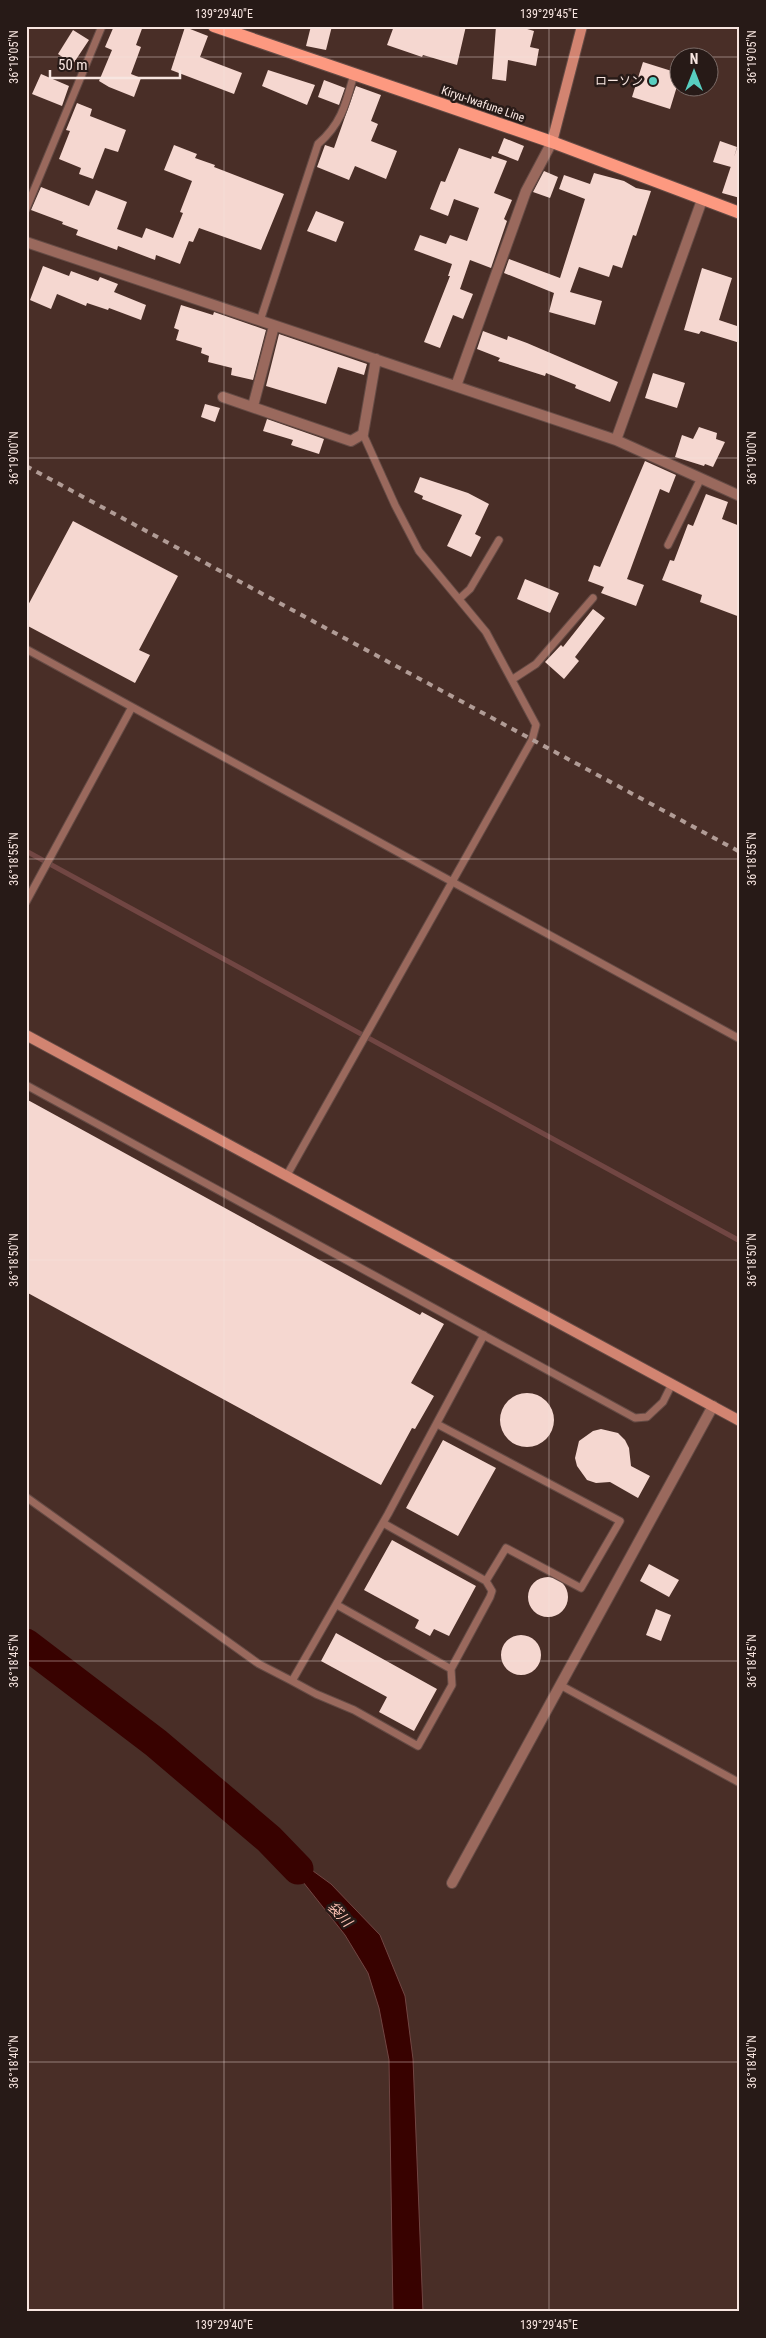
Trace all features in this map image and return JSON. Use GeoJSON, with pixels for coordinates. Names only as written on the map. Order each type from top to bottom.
{"type":"FeatureCollection","features":[{"type":"Feature","properties":{"kind":"main road","name":"Kiryu-Iwafune Line"},"geometry":{"type":"LineString","coordinates":[[214,26],[552,142],[740,213]]}},
{"type":"Feature","properties":{"kind":"street"},"geometry":{"type":"LineString","coordinates":[[456,386],[526,191],[552,142],[582,26]]}},
{"type":"Feature","properties":{"kind":"street"},"geometry":{"type":"LineString","coordinates":[[616,440],[702,200]]}},
{"type":"Feature","properties":{"kind":"street"},"geometry":{"type":"LineString","coordinates":[[26,242],[616,440],[740,496]]}},
{"type":"Feature","properties":{"kind":"street"},"geometry":{"type":"LineString","coordinates":[[253,406],[274,326]]}},
{"type":"Feature","properties":{"kind":"street"},"geometry":{"type":"LineString","coordinates":[[223,396],[351,441],[363,434],[376,359]]}},
{"type":"Feature","properties":{"kind":"street"},"geometry":{"type":"LineString","coordinates":[[26,1034],[740,1421]]}},
{"type":"Feature","properties":{"kind":"street"},"geometry":{"type":"LineString","coordinates":[[452,1883],[713,1406]]}},
{"type":"Feature","properties":{"kind":"lane"},"geometry":{"type":"LineString","coordinates":[[26,209],[102,26]]}},
{"type":"Feature","properties":{"kind":"lane"},"geometry":{"type":"LineString","coordinates":[[260,321],[318,144],[332,131],[344,110],[354,74]]}},
{"type":"Feature","properties":{"kind":"lane"},"geometry":{"type":"LineString","coordinates":[[287,1175],[535,732],[536,725],[513,679],[486,632],[419,551],[395,505],[363,434]]}},
{"type":"Feature","properties":{"kind":"lane"},"geometry":{"type":"LineString","coordinates":[[668,545],[700,478]]}},
{"type":"Feature","properties":{"kind":"lane"},"geometry":{"type":"LineString","coordinates":[[459,599],[470,589],[499,540]]}},
{"type":"Feature","properties":{"kind":"lane"},"geometry":{"type":"LineString","coordinates":[[513,679],[536,664],[593,598]]}},
{"type":"Feature","properties":{"kind":"lane"},"geometry":{"type":"LineString","coordinates":[[26,649],[740,1039]]}},
{"type":"Feature","properties":{"kind":"lane"},"geometry":{"type":"LineString","coordinates":[[26,902],[132,707]]}},
{"type":"Feature","properties":{"kind":"lane"},"geometry":{"type":"LineString","coordinates":[[26,1085],[635,1418],[646,1417],[663,1402],[672,1384]]}},
{"type":"Feature","properties":{"kind":"lane"},"geometry":{"type":"LineString","coordinates":[[292,1681],[337,1605],[484,1335]]}},
{"type":"Feature","properties":{"kind":"lane"},"geometry":{"type":"LineString","coordinates":[[437,1424],[620,1521],[581,1588],[506,1548],[486,1580]]}},
{"type":"Feature","properties":{"kind":"lane"},"geometry":{"type":"LineString","coordinates":[[26,1497],[259,1664],[316,1694],[354,1710],[418,1746],[452,1685],[451,1669],[492,1591],[486,1580],[383,1522]]}},
{"type":"Feature","properties":{"kind":"lane"},"geometry":{"type":"LineString","coordinates":[[337,1605],[451,1669]]}},
{"type":"Feature","properties":{"kind":"lane"},"geometry":{"type":"LineString","coordinates":[[560,1685],[740,1783]]}},
{"type":"Feature","properties":{"kind":"water"},"geometry":{"type":"Polygon","coordinates":[[[269,1839],[331,1884],[380,1935],[405,1996],[413,2059],[423,2312],[393,2312],[389,2060],[379,2008],[368,1973],[345,1935],[269,1839]]]}},
{"type":"Feature","properties":{"kind":"building"},"geometry":{"type":"Polygon","coordinates":[[[114,26],[143,26],[136,45],[141,47],[131,74],[141,78],[134,97],[99,81],[112,50],[105,47],[114,26]]]}},
{"type":"Feature","properties":{"kind":"building"},"geometry":{"type":"Polygon","coordinates":[[[311,26],[332,26],[326,50],[306,46],[311,26]]]}},
{"type":"Feature","properties":{"kind":"building"},"geometry":{"type":"Polygon","coordinates":[[[394,26],[466,26],[457,65],[423,55],[422,57],[387,45],[394,26]]]}},
{"type":"Feature","properties":{"kind":"building"},"geometry":{"type":"Polygon","coordinates":[[[496,26],[517,26],[534,31],[530,47],[539,49],[536,66],[508,60],[506,81],[492,79],[496,26]]]}},
{"type":"Feature","properties":{"kind":"building"},"geometry":{"type":"Polygon","coordinates":[[[185,27],[208,36],[200,57],[242,73],[234,94],[171,70],[185,27]]]}},
{"type":"Feature","properties":{"kind":"building"},"geometry":{"type":"Polygon","coordinates":[[[73,30],[89,40],[73,64],[58,54],[73,30]]]}},
{"type":"Feature","properties":{"kind":"building"},"geometry":{"type":"Polygon","coordinates":[[[643,62],[668,70],[668,98],[673,98],[670,109],[632,97],[643,62]]]}},
{"type":"Feature","properties":{"kind":"building"},"geometry":{"type":"Polygon","coordinates":[[[268,70],[315,85],[307,105],[262,86],[268,70]]]}},
{"type":"Feature","properties":{"kind":"building"},"geometry":{"type":"Polygon","coordinates":[[[41,74],[69,86],[62,106],[32,94],[41,74]]]}},
{"type":"Feature","properties":{"kind":"building"},"geometry":{"type":"Polygon","coordinates":[[[324,80],[345,88],[339,105],[318,97],[324,80]]]}},
{"type":"Feature","properties":{"kind":"building"},"geometry":{"type":"Polygon","coordinates":[[[356,86],[381,95],[371,121],[378,124],[371,141],[397,151],[386,179],[355,166],[349,180],[317,167],[325,145],[334,148],[356,86]]]}},
{"type":"Feature","properties":{"kind":"building"},"geometry":{"type":"Polygon","coordinates":[[[77,103],[92,109],[90,116],[126,130],[118,152],[105,148],[93,179],[79,174],[81,168],[59,159],[70,131],[66,130],[77,103]]]}},
{"type":"Feature","properties":{"kind":"building"},"geometry":{"type":"Polygon","coordinates":[[[504,138],[524,146],[518,161],[498,153],[504,138]]]}},
{"type":"Feature","properties":{"kind":"building"},"geometry":{"type":"Polygon","coordinates":[[[720,141],[737,147],[731,167],[713,162],[720,141]]]}},
{"type":"Feature","properties":{"kind":"building"},"geometry":{"type":"Polygon","coordinates":[[[174,145],[197,154],[195,158],[215,165],[214,167],[284,194],[261,250],[199,228],[193,242],[189,241],[180,264],[156,255],[155,260],[118,246],[117,250],[76,235],[78,230],[31,210],[41,187],[89,206],[96,190],[127,202],[117,229],[142,238],[146,228],[173,238],[183,213],[180,212],[192,181],[164,170],[174,145]]]}},
{"type":"Feature","properties":{"kind":"building"},"geometry":{"type":"Polygon","coordinates":[[[459,148],[491,159],[492,156],[507,161],[494,193],[512,200],[504,219],[507,221],[491,268],[470,260],[460,289],[473,294],[463,319],[453,315],[440,348],[424,342],[450,276],[448,276],[452,264],[414,250],[420,235],[446,244],[450,235],[467,241],[479,208],[454,199],[448,216],[430,209],[441,181],[445,182],[459,148]]]}},
{"type":"Feature","properties":{"kind":"building"},"geometry":{"type":"Polygon","coordinates":[[[737,148],[740,148],[740,198],[722,193],[737,148]]]}},
{"type":"Feature","properties":{"kind":"building"},"geometry":{"type":"Polygon","coordinates":[[[544,171],[558,177],[550,198],[533,192],[544,171]]]}},
{"type":"Feature","properties":{"kind":"building"},"geometry":{"type":"Polygon","coordinates":[[[594,173],[624,181],[636,188],[651,191],[636,236],[633,235],[622,268],[613,265],[609,277],[579,267],[570,292],[602,301],[595,325],[549,312],[554,293],[504,273],[509,259],[560,278],[585,199],[559,189],[564,175],[590,184],[594,173]]]}},
{"type":"Feature","properties":{"kind":"building"},"geometry":{"type":"Polygon","coordinates":[[[316,211],[344,222],[336,242],[307,231],[316,211]]]}},
{"type":"Feature","properties":{"kind":"building"},"geometry":{"type":"Polygon","coordinates":[[[43,266],[69,276],[71,271],[98,281],[100,277],[118,284],[114,292],[146,305],[141,320],[109,308],[108,310],[87,303],[86,306],[57,294],[51,309],[30,300],[43,266]]]}},
{"type":"Feature","properties":{"kind":"building"},"geometry":{"type":"Polygon","coordinates":[[[702,268],[732,278],[719,320],[740,327],[740,343],[701,331],[699,334],[684,330],[702,268]]]}},
{"type":"Feature","properties":{"kind":"building"},"geometry":{"type":"Polygon","coordinates":[[[181,305],[213,315],[214,312],[266,330],[253,380],[231,375],[232,368],[208,362],[209,356],[201,353],[202,348],[176,340],[179,330],[174,328],[181,305]]]}},
{"type":"Feature","properties":{"kind":"building"},"geometry":{"type":"Polygon","coordinates":[[[483,331],[507,340],[508,336],[527,343],[618,382],[610,402],[575,388],[576,385],[546,373],[545,376],[498,361],[500,358],[477,349],[483,331]]]}},
{"type":"Feature","properties":{"kind":"building"},"geometry":{"type":"Polygon","coordinates":[[[279,334],[367,364],[364,375],[338,367],[326,404],[266,386],[279,334]]]}},
{"type":"Feature","properties":{"kind":"building"},"geometry":{"type":"Polygon","coordinates":[[[653,373],[685,383],[677,408],[645,398],[653,373]]]}},
{"type":"Feature","properties":{"kind":"building"},"geometry":{"type":"Polygon","coordinates":[[[205,404],[220,408],[215,422],[201,417],[205,404]]]}},
{"type":"Feature","properties":{"kind":"building"},"geometry":{"type":"Polygon","coordinates":[[[267,419],[324,439],[319,454],[291,445],[293,440],[263,431],[267,419]]]}},
{"type":"Feature","properties":{"kind":"building"},"geometry":{"type":"Polygon","coordinates":[[[699,427],[717,433],[716,439],[725,442],[713,467],[675,457],[682,435],[693,439],[699,427]]]}},
{"type":"Feature","properties":{"kind":"building"},"geometry":{"type":"Polygon","coordinates":[[[645,461],[676,475],[669,493],[660,489],[627,579],[644,585],[636,606],[601,593],[604,587],[588,581],[594,565],[600,567],[645,461]]]}},
{"type":"Feature","properties":{"kind":"building"},"geometry":{"type":"Polygon","coordinates":[[[420,477],[468,493],[489,504],[475,534],[481,537],[471,557],[447,546],[462,515],[422,499],[423,496],[414,492],[420,477]]]}},
{"type":"Feature","properties":{"kind":"building"},"geometry":{"type":"Polygon","coordinates":[[[706,494],[728,502],[722,519],[740,526],[740,617],[700,602],[702,595],[662,580],[670,560],[674,561],[688,524],[693,526],[706,494]]]}},
{"type":"Feature","properties":{"kind":"building"},"geometry":{"type":"Polygon","coordinates":[[[73,521],[178,576],[139,650],[150,655],[135,683],[26,625],[26,609],[73,521]]]}},
{"type":"Feature","properties":{"kind":"building"},"geometry":{"type":"Polygon","coordinates":[[[525,579],[559,593],[550,613],[517,599],[525,579]]]}},
{"type":"Feature","properties":{"kind":"building"},"geometry":{"type":"Polygon","coordinates":[[[593,609],[605,618],[575,657],[579,661],[564,679],[545,662],[561,645],[563,647],[593,609]]]}},
{"type":"Feature","properties":{"kind":"building"},"geometry":{"type":"Polygon","coordinates":[[[26,1099],[420,1315],[422,1312],[444,1324],[411,1383],[434,1396],[415,1429],[412,1428],[381,1485],[26,1292],[26,1099]]]}},
{"type":"Feature","properties":{"kind":"building"},"geometry":{"type":"Polygon","coordinates":[[[522,1393],[532,1393],[542,1397],[550,1405],[554,1420],[550,1435],[542,1443],[532,1447],[522,1447],[512,1443],[504,1435],[500,1425],[500,1415],[504,1405],[512,1397],[522,1393]]]}},
{"type":"Feature","properties":{"kind":"building"},"geometry":{"type":"Polygon","coordinates":[[[601,1429],[618,1433],[625,1440],[629,1448],[631,1466],[650,1476],[638,1498],[610,1482],[596,1483],[587,1480],[577,1466],[575,1458],[579,1441],[593,1431],[601,1429]]]}},
{"type":"Feature","properties":{"kind":"building"},"geometry":{"type":"Polygon","coordinates":[[[443,1440],[496,1468],[458,1536],[406,1508],[443,1440]]]}},
{"type":"Feature","properties":{"kind":"building"},"geometry":{"type":"Polygon","coordinates":[[[392,1540],[476,1586],[449,1636],[434,1629],[430,1636],[415,1628],[419,1620],[364,1590],[392,1540]]]}},
{"type":"Feature","properties":{"kind":"building"},"geometry":{"type":"Polygon","coordinates":[[[649,1564],[679,1580],[669,1597],[640,1581],[649,1564]]]}},
{"type":"Feature","properties":{"kind":"building"},"geometry":{"type":"Polygon","coordinates":[[[548,1577],[562,1583],[568,1597],[562,1611],[548,1617],[534,1611],[528,1597],[534,1583],[548,1577]]]}},
{"type":"Feature","properties":{"kind":"building"},"geometry":{"type":"Polygon","coordinates":[[[656,1609],[671,1615],[661,1641],[646,1635],[656,1609]]]}},
{"type":"Feature","properties":{"kind":"building"},"geometry":{"type":"Polygon","coordinates":[[[336,1633],[437,1689],[414,1731],[379,1712],[387,1697],[321,1661],[336,1633]]]}},
{"type":"Feature","properties":{"kind":"building"},"geometry":{"type":"Polygon","coordinates":[[[517,1635],[525,1635],[532,1638],[538,1644],[541,1655],[538,1666],[532,1672],[525,1675],[517,1675],[510,1672],[504,1666],[501,1659],[501,1651],[504,1644],[510,1638],[517,1635]]]}},
{"type":"Feature","properties":{"kind":"waterway"},"geometry":{"type":"LineString","coordinates":[[26,851],[740,1241]]}},
{"type":"Feature","properties":{"kind":"waterway","name":"袋川"},"geometry":{"type":"LineString","coordinates":[[26,1644],[156,1743],[269,1839],[298,1869]]}},
{"type":"Feature","properties":{"kind":"railway"},"geometry":{"type":"LineString","coordinates":[[26,466],[740,852]]}},
{"type":"Feature","properties":{"kind":"place","name":"ローソン"},"geometry":{"type":"Point","coordinates":[653,81]}}]}
